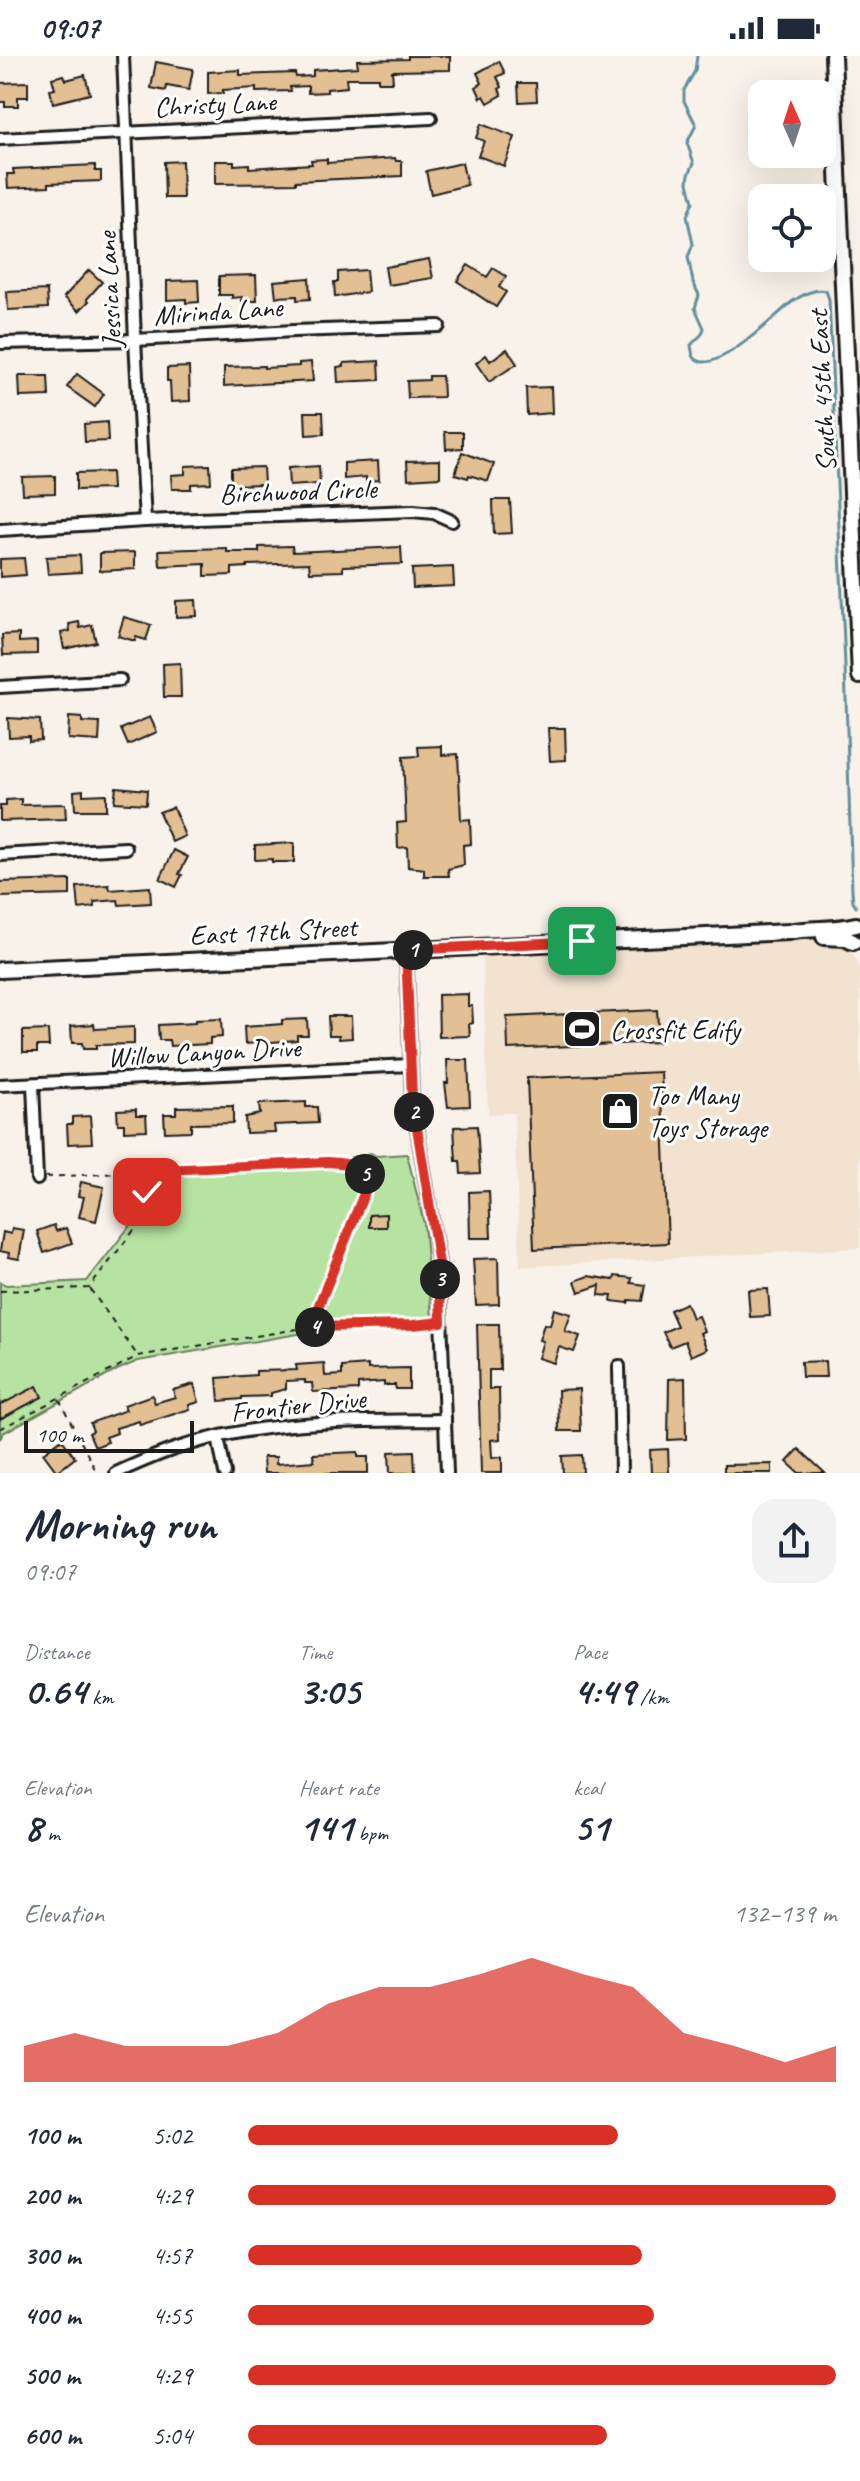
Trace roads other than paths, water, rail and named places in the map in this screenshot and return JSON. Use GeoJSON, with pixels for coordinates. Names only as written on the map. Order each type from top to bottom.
{"type":"FeatureCollection","features":[{"type":"Feature","properties":{"kind":"main road","name":"South 45th East"},"geometry":{"type":"LineString","coordinates":[[833,56],[860,676]]}},
{"type":"Feature","properties":{"kind":"main road","name":"East 17th Street"},"geometry":{"type":"LineString","coordinates":[[0,970],[788,932],[858,923]]}},
{"type":"Feature","properties":{"kind":"main road"},"geometry":{"type":"LineString","coordinates":[[857,947],[850,934],[858,923]]}},
{"type":"Feature","properties":{"kind":"main road","name":"East 17th Street"},"geometry":{"type":"LineString","coordinates":[[788,932],[845,938],[857,947]]}},
{"type":"Feature","properties":{"kind":"street","name":"Jessica Lane"},"geometry":{"type":"LineString","coordinates":[[123,56],[145,521]]}},
{"type":"Feature","properties":{"kind":"street","name":"Christy Lane"},"geometry":{"type":"LineString","coordinates":[[0,139],[431,118]]}},
{"type":"Feature","properties":{"kind":"street","name":"Mirinda Lane"},"geometry":{"type":"LineString","coordinates":[[0,343],[439,326]]}},
{"type":"Feature","properties":{"kind":"street","name":"Birchwood Circle"},"geometry":{"type":"LineString","coordinates":[[0,530],[413,511],[434,513],[452,521]]}},
{"type":"Feature","properties":{"kind":"street"},"geometry":{"type":"LineString","coordinates":[[0,687],[120,680]]}},
{"type":"Feature","properties":{"kind":"street"},"geometry":{"type":"LineString","coordinates":[[0,855],[126,848]]}},
{"type":"Feature","properties":{"kind":"street"},"geometry":{"type":"LineString","coordinates":[[406,950],[412,1097],[439,1264],[447,1473]]}},
{"type":"Feature","properties":{"kind":"street","name":"Willow Canyon Drive"},"geometry":{"type":"LineString","coordinates":[[0,1085],[410,1065]]}},
{"type":"Feature","properties":{"kind":"street"},"geometry":{"type":"LineString","coordinates":[[33,1084],[37,1179]]}},
{"type":"Feature","properties":{"kind":"street"},"geometry":{"type":"LineString","coordinates":[[619,1366],[621,1473]]}},
{"type":"Feature","properties":{"kind":"street","name":"Frontier Drive"},"geometry":{"type":"LineString","coordinates":[[116,1473],[185,1445],[296,1424],[445,1420]]}},
{"type":"Feature","properties":{"kind":"street"},"geometry":{"type":"LineString","coordinates":[[218,1437],[225,1473]]}},
{"type":"Feature","properties":{"kind":"waterway"},"geometry":{"type":"LineString","coordinates":[[697,56],[695,71],[684,90],[684,101],[696,125],[687,143],[694,163],[688,182],[693,202],[687,216],[693,244],[688,257],[699,295],[695,308],[704,328],[691,345],[694,357],[709,362],[734,350],[793,301],[809,293],[826,291],[829,299],[852,891],[856,907]]}},
{"type":"Feature","properties":{"kind":"place","name":"Crossfit Edify"},"geometry":{"type":"Point","coordinates":[582,1029]}},
{"type":"Feature","properties":{"kind":"place","name":"Too Many Toys Storage"},"geometry":{"type":"Point","coordinates":[620,1111]}}]}
